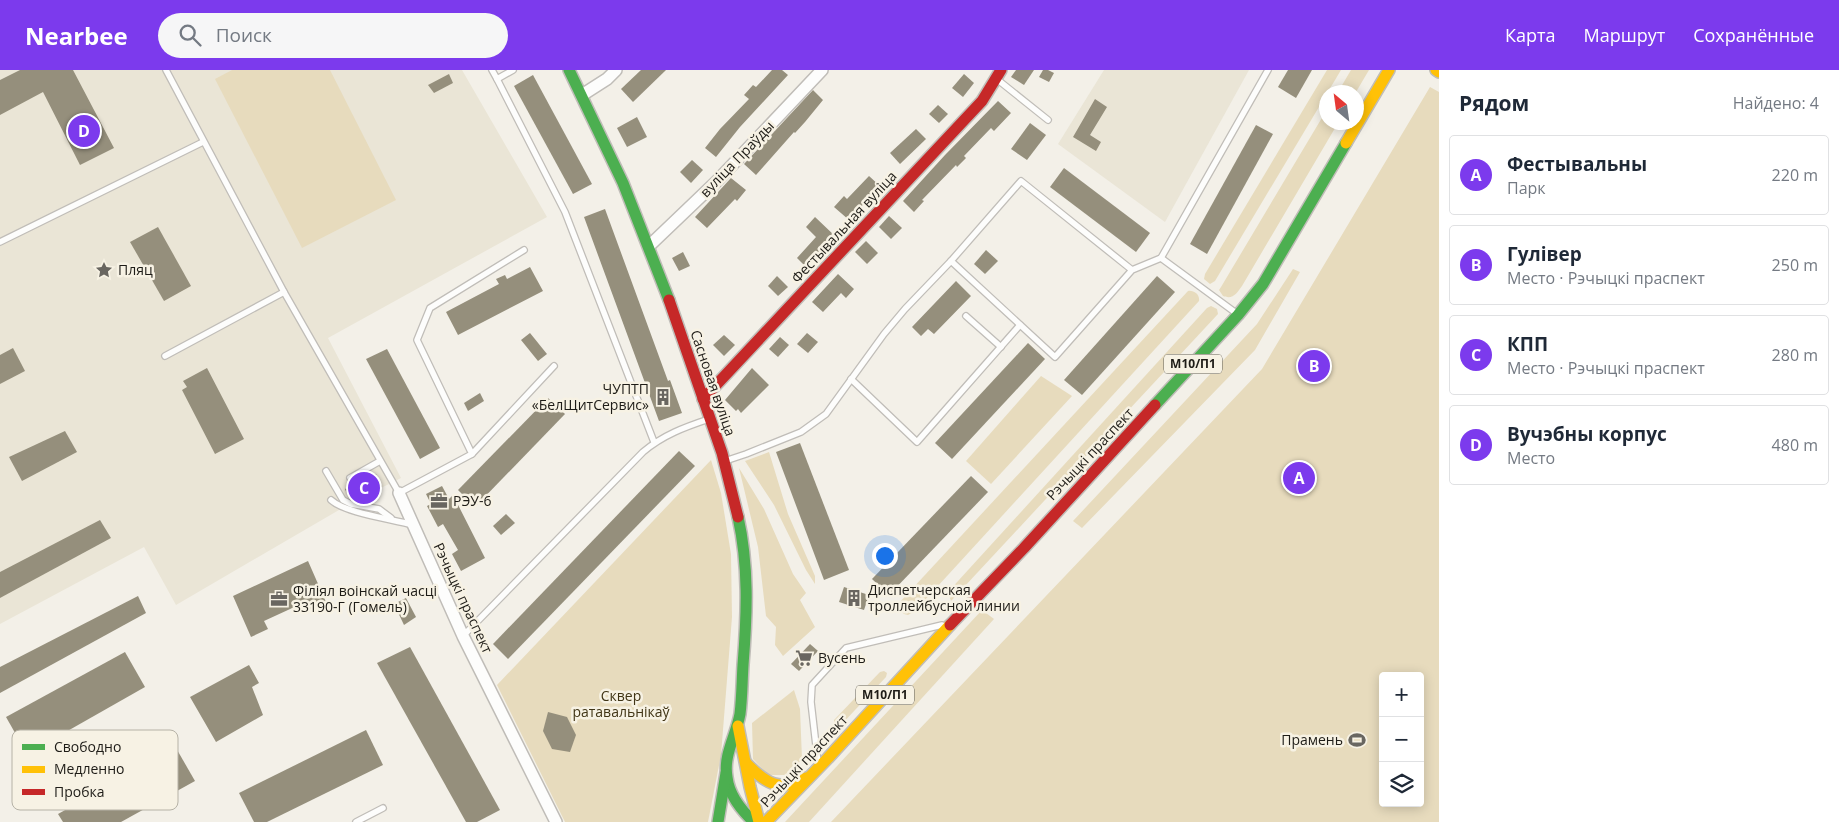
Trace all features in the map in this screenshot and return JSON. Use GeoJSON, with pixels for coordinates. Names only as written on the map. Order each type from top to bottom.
{"type":"FeatureCollection","features":[{"type":"Feature","properties":{"kind":"main road","name":"Сасновая вуліца"},"geometry":{"type":"LineString","coordinates":[[568,70],[582,95],[623,183],[649,246],[710,419],[731,485],[744,544],[747,588],[738,726],[759,822]]}},
{"type":"Feature","properties":{"kind":"main road","name":"Рэчыцкі праспект"},"geometry":{"type":"LineString","coordinates":[[766,822],[1031,540],[1238,315],[1263,284],[1390,70]]}},
{"type":"Feature","properties":{"kind":"main road","name":"Фестывальная вуліца"},"geometry":{"type":"LineString","coordinates":[[703,399],[982,101],[998,74]]}},
{"type":"Feature","properties":{"kind":"main road","name":"Сасновая вуліца"},"geometry":{"type":"LineString","coordinates":[[738,726],[732,738],[726,773],[735,800],[745,815],[754,822]]}},
{"type":"Feature","properties":{"kind":"main road"},"geometry":{"type":"LineString","coordinates":[[746,763],[756,774],[778,785],[791,785],[815,772]]}},
{"type":"Feature","properties":{"kind":"main road"},"geometry":{"type":"LineString","coordinates":[[718,822],[726,773]]}},
{"type":"Feature","properties":{"kind":"street"},"geometry":{"type":"LineString","coordinates":[[582,95],[607,79],[616,70]]}},
{"type":"Feature","properties":{"kind":"street","name":"вуліца Праўды"},"geometry":{"type":"LineString","coordinates":[[649,246],[717,181],[822,70]]}},
{"type":"Feature","properties":{"kind":"street"},"geometry":{"type":"LineString","coordinates":[[986,70],[998,74]]}},
{"type":"Feature","properties":{"kind":"street","name":"Рэчыцкі праспект"},"geometry":{"type":"LineString","coordinates":[[399,493],[463,636],[556,822]]}},
{"type":"Feature","properties":{"kind":"lane"},"geometry":{"type":"LineString","coordinates":[[166,70],[284,292],[399,493],[472,454],[554,366]]}},
{"type":"Feature","properties":{"kind":"lane"},"geometry":{"type":"LineString","coordinates":[[492,70],[565,212],[654,442]]}},
{"type":"Feature","properties":{"kind":"lane"},"geometry":{"type":"LineString","coordinates":[[497,79],[514,70]]}},
{"type":"Feature","properties":{"kind":"lane"},"geometry":{"type":"LineString","coordinates":[[952,261],[1055,357],[1132,270],[1161,258],[1268,70]]}},
{"type":"Feature","properties":{"kind":"lane"},"geometry":{"type":"LineString","coordinates":[[998,74],[1048,120]]}},
{"type":"Feature","properties":{"kind":"lane"},"geometry":{"type":"LineString","coordinates":[[0,242],[203,142]]}},
{"type":"Feature","properties":{"kind":"lane"},"geometry":{"type":"LineString","coordinates":[[724,461],[801,432],[826,414],[905,309],[952,261],[1021,181],[1132,270]]}},
{"type":"Feature","properties":{"kind":"lane"},"geometry":{"type":"LineString","coordinates":[[472,454],[418,340],[430,308],[524,250]]}},
{"type":"Feature","properties":{"kind":"lane"},"geometry":{"type":"LineString","coordinates":[[1161,258],[1238,315]]}},
{"type":"Feature","properties":{"kind":"lane"},"geometry":{"type":"LineString","coordinates":[[165,356],[284,292]]}},
{"type":"Feature","properties":{"kind":"lane"},"geometry":{"type":"LineString","coordinates":[[966,316],[1001,347]]}},
{"type":"Feature","properties":{"kind":"lane"},"geometry":{"type":"LineString","coordinates":[[851,379],[918,442],[1020,325]]}},
{"type":"Feature","properties":{"kind":"lane"},"geometry":{"type":"LineString","coordinates":[[463,636],[654,442],[668,434],[710,419]]}},
{"type":"Feature","properties":{"kind":"lane"},"geometry":{"type":"LineString","coordinates":[[350,478],[380,461]]}},
{"type":"Feature","properties":{"kind":"lane"},"geometry":{"type":"LineString","coordinates":[[326,472],[343,500],[351,504],[379,509],[391,518]]}},
{"type":"Feature","properties":{"kind":"lane"},"geometry":{"type":"LineString","coordinates":[[331,500],[335,504],[349,509],[413,525]]}},
{"type":"Feature","properties":{"kind":"lane"},"geometry":{"type":"LineString","coordinates":[[815,772],[811,702],[812,684],[815,680],[846,648],[952,623]]}},
{"type":"Feature","properties":{"kind":"lane"},"geometry":{"type":"LineString","coordinates":[[356,822],[383,808]]}},
{"type":"Feature","properties":{"kind":"shaded area"},"geometry":{"type":"Polygon","coordinates":[[[0,70],[462,70],[547,217],[328,338],[401,478],[351,503],[176,605],[144,547],[0,624],[0,70]]]}},
{"type":"Feature","properties":{"kind":"shaded area"},"geometry":{"type":"Polygon","coordinates":[[[1104,70],[1249,70],[1165,222],[1058,144],[1104,70]]]}},
{"type":"Feature","properties":{"kind":"green space"},"geometry":{"type":"Polygon","coordinates":[[[232,70],[330,70],[396,200],[302,248],[215,79],[232,70]]]}},
{"type":"Feature","properties":{"kind":"green space"},"geometry":{"type":"Polygon","coordinates":[[[1327,70],[1341,70],[1332,85],[1319,85],[1319,107],[1215,281],[1210,284],[1204,279],[1205,274],[1327,70]]]}},
{"type":"Feature","properties":{"kind":"green space"},"geometry":{"type":"Polygon","coordinates":[[[1351,70],[1369,70],[1360,85],[1342,85],[1351,70]]]}},
{"type":"Feature","properties":{"kind":"green space"},"geometry":{"type":"Polygon","coordinates":[[[1430,87],[1439,92],[1439,822],[831,822],[1262,369],[1430,87]]]}},
{"type":"Feature","properties":{"kind":"green space"},"geometry":{"type":"Polygon","coordinates":[[[1319,123],[1319,130],[1334,130],[1242,286],[1229,297],[1223,296],[1219,290],[1319,123]]]}},
{"type":"Feature","properties":{"kind":"green space"},"geometry":{"type":"Polygon","coordinates":[[[1293,269],[1300,272],[1255,350],[1082,528],[1073,521],[1257,324],[1293,269]]]}},
{"type":"Feature","properties":{"kind":"green space"},"geometry":{"type":"Polygon","coordinates":[[[1188,291],[1196,293],[1199,301],[915,611],[908,615],[904,614],[898,608],[899,603],[1188,291]]]}},
{"type":"Feature","properties":{"kind":"green space"},"geometry":{"type":"Polygon","coordinates":[[[1211,306],[1217,309],[1218,314],[951,601],[948,592],[1207,308],[1211,306]]]}},
{"type":"Feature","properties":{"kind":"green space"},"geometry":{"type":"Polygon","coordinates":[[[1041,376],[1072,396],[991,484],[966,461],[1041,376]]]}},
{"type":"Feature","properties":{"kind":"green space"},"geometry":{"type":"Polygon","coordinates":[[[769,452],[788,514],[815,576],[815,584],[806,570],[774,505],[745,461],[769,452]]]}},
{"type":"Feature","properties":{"kind":"green space","name":"Сквер ратавальнікаў"},"geometry":{"type":"Polygon","coordinates":[[[711,460],[721,493],[731,554],[732,617],[721,755],[708,822],[565,822],[497,685],[711,460]]]}},
{"type":"Feature","properties":{"kind":"green space"},"geometry":{"type":"Polygon","coordinates":[[[739,468],[764,509],[793,574],[806,593],[800,600],[815,627],[783,656],[775,645],[776,627],[766,616],[758,547],[739,468]]]}},
{"type":"Feature","properties":{"kind":"green space"},"geometry":{"type":"Polygon","coordinates":[[[982,610],[994,619],[809,822],[785,822],[982,610]]]}},
{"type":"Feature","properties":{"kind":"green space"},"geometry":{"type":"Polygon","coordinates":[[[884,671],[887,673],[886,677],[840,726],[834,725],[834,720],[880,672],[884,671]]]}},
{"type":"Feature","properties":{"kind":"green space"},"geometry":{"type":"Polygon","coordinates":[[[794,690],[800,709],[802,759],[788,775],[768,775],[753,759],[752,723],[794,690]]]}},
{"type":"Feature","properties":{"kind":"building"},"geometry":{"type":"Polygon","coordinates":[[[20,70],[73,70],[114,148],[80,165],[43,92],[0,115],[0,80],[20,70]]]}},
{"type":"Feature","properties":{"kind":"building"},"geometry":{"type":"Polygon","coordinates":[[[641,70],[666,70],[633,102],[621,89],[641,70]]]}},
{"type":"Feature","properties":{"kind":"building"},"geometry":{"type":"Polygon","coordinates":[[[772,70],[782,70],[788,75],[740,127],[716,157],[705,148],[720,129],[749,99],[744,95],[753,85],[756,87],[772,70]]]}},
{"type":"Feature","properties":{"kind":"building"},"geometry":{"type":"Polygon","coordinates":[[[1016,70],[1034,70],[1024,85],[1011,77],[1016,70]]]}},
{"type":"Feature","properties":{"kind":"building"},"geometry":{"type":"Polygon","coordinates":[[[1043,70],[1054,73],[1049,82],[1039,77],[1043,70]]]}},
{"type":"Feature","properties":{"kind":"building"},"geometry":{"type":"Polygon","coordinates":[[[1288,70],[1312,70],[1296,98],[1278,87],[1288,70]]]}},
{"type":"Feature","properties":{"kind":"building"},"geometry":{"type":"Polygon","coordinates":[[[449,74],[453,83],[434,93],[428,85],[449,74]]]}},
{"type":"Feature","properties":{"kind":"building"},"geometry":{"type":"Polygon","coordinates":[[[964,74],[974,83],[963,97],[952,88],[964,74]]]}},
{"type":"Feature","properties":{"kind":"building"},"geometry":{"type":"Polygon","coordinates":[[[533,75],[592,184],[573,194],[514,86],[533,75]]]}},
{"type":"Feature","properties":{"kind":"building"},"geometry":{"type":"Polygon","coordinates":[[[813,90],[823,100],[756,175],[744,164],[813,90]]]}},
{"type":"Feature","properties":{"kind":"building"},"geometry":{"type":"Polygon","coordinates":[[[1095,99],[1107,107],[1090,135],[1101,142],[1096,151],[1073,137],[1095,99]]]}},
{"type":"Feature","properties":{"kind":"building"},"geometry":{"type":"Polygon","coordinates":[[[998,101],[1011,113],[994,131],[991,128],[964,156],[966,158],[957,167],[956,165],[922,200],[924,201],[914,212],[903,201],[998,101]]]}},
{"type":"Feature","properties":{"kind":"building"},"geometry":{"type":"Polygon","coordinates":[[[938,105],[948,114],[939,123],[929,114],[938,105]]]}},
{"type":"Feature","properties":{"kind":"building"},"geometry":{"type":"Polygon","coordinates":[[[637,117],[647,137],[627,147],[617,128],[637,117]]]}},
{"type":"Feature","properties":{"kind":"building"},"geometry":{"type":"Polygon","coordinates":[[[1030,123],[1046,135],[1027,160],[1011,149],[1030,123]]]}},
{"type":"Feature","properties":{"kind":"building"},"geometry":{"type":"Polygon","coordinates":[[[1256,125],[1273,134],[1207,254],[1190,244],[1256,125]]]}},
{"type":"Feature","properties":{"kind":"building"},"geometry":{"type":"Polygon","coordinates":[[[916,129],[926,139],[900,164],[890,153],[916,129]]]}},
{"type":"Feature","properties":{"kind":"building"},"geometry":{"type":"Polygon","coordinates":[[[692,160],[703,170],[691,183],[680,172],[692,160]]]}},
{"type":"Feature","properties":{"kind":"building"},"geometry":{"type":"Polygon","coordinates":[[[1064,168],[1150,233],[1136,252],[1050,187],[1064,168]]]}},
{"type":"Feature","properties":{"kind":"building"},"geometry":{"type":"Polygon","coordinates":[[[869,176],[880,186],[849,220],[834,207],[844,196],[847,199],[869,176]]]}},
{"type":"Feature","properties":{"kind":"building"},"geometry":{"type":"Polygon","coordinates":[[[731,178],[746,190],[737,201],[735,199],[707,228],[695,217],[731,178]]]}},
{"type":"Feature","properties":{"kind":"building"},"geometry":{"type":"Polygon","coordinates":[[[605,209],[668,381],[670,380],[682,413],[659,421],[584,217],[605,209]]]}},
{"type":"Feature","properties":{"kind":"building"},"geometry":{"type":"Polygon","coordinates":[[[889,216],[902,228],[891,239],[879,227],[889,216]]]}},
{"type":"Feature","properties":{"kind":"building"},"geometry":{"type":"Polygon","coordinates":[[[815,217],[835,236],[805,266],[797,258],[816,237],[806,227],[815,217]]]}},
{"type":"Feature","properties":{"kind":"building"},"geometry":{"type":"Polygon","coordinates":[[[158,227],[191,286],[164,301],[130,242],[158,227]]]}},
{"type":"Feature","properties":{"kind":"building"},"geometry":{"type":"Polygon","coordinates":[[[866,241],[878,253],[867,264],[855,252],[866,241]]]}},
{"type":"Feature","properties":{"kind":"building"},"geometry":{"type":"Polygon","coordinates":[[[986,250],[998,261],[985,274],[974,264],[986,250]]]}},
{"type":"Feature","properties":{"kind":"building"},"geometry":{"type":"Polygon","coordinates":[[[683,252],[690,266],[679,271],[672,258],[683,252]]]}},
{"type":"Feature","properties":{"kind":"building"},"geometry":{"type":"Polygon","coordinates":[[[530,267],[543,291],[458,335],[446,312],[499,284],[496,279],[505,275],[507,279],[530,267]]]}},
{"type":"Feature","properties":{"kind":"building"},"geometry":{"type":"Polygon","coordinates":[[[838,274],[854,289],[846,298],[841,293],[823,312],[812,302],[838,274]]]}},
{"type":"Feature","properties":{"kind":"building"},"geometry":{"type":"Polygon","coordinates":[[[777,276],[788,287],[778,296],[768,286],[777,276]]]}},
{"type":"Feature","properties":{"kind":"building"},"geometry":{"type":"Polygon","coordinates":[[[1157,276],[1175,292],[1082,395],[1064,380],[1157,276]]]}},
{"type":"Feature","properties":{"kind":"building"},"geometry":{"type":"Polygon","coordinates":[[[956,281],[971,296],[934,334],[928,329],[921,336],[912,327],[956,281]]]}},
{"type":"Feature","properties":{"kind":"building"},"geometry":{"type":"Polygon","coordinates":[[[530,333],[547,354],[538,361],[521,340],[530,333]]]}},
{"type":"Feature","properties":{"kind":"building"},"geometry":{"type":"Polygon","coordinates":[[[807,333],[818,342],[808,353],[797,344],[807,333]]]}},
{"type":"Feature","properties":{"kind":"building"},"geometry":{"type":"Polygon","coordinates":[[[724,335],[735,345],[724,356],[713,345],[724,335]]]}},
{"type":"Feature","properties":{"kind":"building"},"geometry":{"type":"Polygon","coordinates":[[[780,337],[789,345],[778,357],[769,349],[780,337]]]}},
{"type":"Feature","properties":{"kind":"building"},"geometry":{"type":"Polygon","coordinates":[[[1028,343],[1045,359],[952,459],[935,443],[1028,343]]]}},
{"type":"Feature","properties":{"kind":"building"},"geometry":{"type":"Polygon","coordinates":[[[13,348],[25,371],[0,384],[0,355],[13,348]]]}},
{"type":"Feature","properties":{"kind":"building"},"geometry":{"type":"Polygon","coordinates":[[[387,349],[440,448],[420,459],[366,359],[387,349]]]}},
{"type":"Feature","properties":{"kind":"building"},"geometry":{"type":"Polygon","coordinates":[[[207,368],[244,439],[215,454],[182,390],[187,387],[183,381],[207,368]]]}},
{"type":"Feature","properties":{"kind":"building"},"geometry":{"type":"Polygon","coordinates":[[[752,368],[769,385],[741,413],[738,409],[736,411],[725,400],[752,368]]]}},
{"type":"Feature","properties":{"kind":"building"},"geometry":{"type":"Polygon","coordinates":[[[480,393],[484,401],[468,411],[464,403],[480,393]]]}},
{"type":"Feature","properties":{"kind":"building"},"geometry":{"type":"Polygon","coordinates":[[[548,398],[565,414],[475,507],[458,490],[548,398]]]}},
{"type":"Feature","properties":{"kind":"building"},"geometry":{"type":"Polygon","coordinates":[[[65,431],[77,452],[22,481],[9,457],[65,431]]]}},
{"type":"Feature","properties":{"kind":"building"},"geometry":{"type":"Polygon","coordinates":[[[800,443],[849,570],[824,580],[776,452],[800,443]]]}},
{"type":"Feature","properties":{"kind":"building"},"geometry":{"type":"Polygon","coordinates":[[[679,451],[695,466],[508,659],[493,644],[679,451]]]}},
{"type":"Feature","properties":{"kind":"building"},"geometry":{"type":"Polygon","coordinates":[[[376,474],[382,487],[356,500],[349,498],[345,489],[376,474]]]}},
{"type":"Feature","properties":{"kind":"building"},"geometry":{"type":"Polygon","coordinates":[[[971,476],[988,492],[889,595],[872,579],[971,476]]]}},
{"type":"Feature","properties":{"kind":"building"},"geometry":{"type":"Polygon","coordinates":[[[442,486],[449,499],[453,495],[485,558],[461,571],[452,554],[458,550],[443,524],[438,527],[427,506],[431,504],[426,494],[442,486]]]}},
{"type":"Feature","properties":{"kind":"building"},"geometry":{"type":"Polygon","coordinates":[[[506,514],[515,523],[501,535],[493,526],[506,514]]]}},
{"type":"Feature","properties":{"kind":"building"},"geometry":{"type":"Polygon","coordinates":[[[100,520],[111,538],[0,598],[0,572],[100,520]]]}},
{"type":"Feature","properties":{"kind":"building","name":"Філіял воінскай часці 33190-Г (Гомель)"},"geometry":{"type":"Polygon","coordinates":[[[308,561],[326,602],[305,612],[301,604],[264,621],[268,629],[251,637],[233,596],[308,561]]]}},
{"type":"Feature","properties":{"kind":"building","name":"Диспетчерская троллейбусной линии"},"geometry":{"type":"Polygon","coordinates":[[[844,587],[869,595],[864,610],[839,602],[844,587]]]}},
{"type":"Feature","properties":{"kind":"building"},"geometry":{"type":"Polygon","coordinates":[[[138,596],[146,613],[0,693],[0,667],[138,596]]]}},
{"type":"Feature","properties":{"kind":"building"},"geometry":{"type":"Polygon","coordinates":[[[406,598],[416,617],[404,625],[394,604],[406,598]]]}},
{"type":"Feature","properties":{"kind":"building","name":"Вусень"},"geometry":{"type":"Polygon","coordinates":[[[810,644],[818,651],[799,671],[791,664],[810,644]]]}},
{"type":"Feature","properties":{"kind":"building"},"geometry":{"type":"Polygon","coordinates":[[[410,647],[500,810],[477,822],[466,822],[377,663],[410,647]]]}},
{"type":"Feature","properties":{"kind":"building"},"geometry":{"type":"Polygon","coordinates":[[[125,652],[145,687],[69,730],[13,730],[6,717],[125,652]]]}},
{"type":"Feature","properties":{"kind":"building"},"geometry":{"type":"Polygon","coordinates":[[[249,665],[259,683],[252,687],[263,715],[216,742],[190,697],[249,665]]]}},
{"type":"Feature","properties":{"kind":"building"},"geometry":{"type":"Polygon","coordinates":[[[548,712],[567,717],[576,735],[570,752],[552,749],[543,731],[548,712]]]}},
{"type":"Feature","properties":{"kind":"building"},"geometry":{"type":"Polygon","coordinates":[[[366,730],[383,765],[267,822],[254,822],[239,793],[366,730]]]}},
{"type":"Feature","properties":{"kind":"building"},"geometry":{"type":"Polygon","coordinates":[[[178,751],[195,781],[178,790],[178,751]]]}},
{"type":"Feature","properties":{"kind":"building"},"geometry":{"type":"Polygon","coordinates":[[[65,810],[143,810],[121,822],[63,822],[58,814],[65,810]]]}},
{"type":"Feature","properties":{"kind":"traffic: fast"},"geometry":{"type":"LineString","coordinates":[[569,70],[623,183],[669,300]]}},
{"type":"Feature","properties":{"kind":"traffic: fast"},"geometry":{"type":"LineString","coordinates":[[1155,405],[1238,315],[1263,284],[1346,143]]}},
{"type":"Feature","properties":{"kind":"traffic: fast"},"geometry":{"type":"LineString","coordinates":[[738,517],[742,535],[746,591],[742,696],[740,714],[728,753],[726,769],[728,784],[733,796],[754,822]]}},
{"type":"Feature","properties":{"kind":"traffic: fast"},"geometry":{"type":"LineString","coordinates":[[718,822],[726,773]]}},
{"type":"Feature","properties":{"kind":"traffic: slow"},"geometry":{"type":"LineString","coordinates":[[1346,143],[1389,70]]}},
{"type":"Feature","properties":{"kind":"traffic: slow"},"geometry":{"type":"LineString","coordinates":[[766,822],[828,758],[950,625]]}},
{"type":"Feature","properties":{"kind":"traffic: slow"},"geometry":{"type":"LineString","coordinates":[[738,726],[759,822]]}},
{"type":"Feature","properties":{"kind":"traffic: slow"},"geometry":{"type":"LineString","coordinates":[[746,763],[760,776],[773,784],[788,785],[806,778]]}},
{"type":"Feature","properties":{"kind":"traffic: jam"},"geometry":{"type":"LineString","coordinates":[[703,399],[982,101],[1001,70]]}},
{"type":"Feature","properties":{"kind":"traffic: jam"},"geometry":{"type":"LineString","coordinates":[[669,300],[722,453],[738,517]]}},
{"type":"Feature","properties":{"kind":"traffic: jam"},"geometry":{"type":"LineString","coordinates":[[950,625],[1024,548],[1155,405]]}},
{"type":"Feature","properties":{"kind":"place","name":"Вучэбны корпус"},"geometry":{"type":"Point","coordinates":[84,131]}},
{"type":"Feature","properties":{"kind":"place","name":"Пляц"},"geometry":{"type":"Point","coordinates":[104,270]}},
{"type":"Feature","properties":{"kind":"place","name":"Гулівер"},"geometry":{"type":"Point","coordinates":[1314,366]}},
{"type":"Feature","properties":{"kind":"place","name":"ЧУПТП «БелЩитСервис»"},"geometry":{"type":"Point","coordinates":[663,397]}},
{"type":"Feature","properties":{"kind":"place","name":"Фестывальны"},"geometry":{"type":"Point","coordinates":[1299,478]}},
{"type":"Feature","properties":{"kind":"place","name":"КПП"},"geometry":{"type":"Point","coordinates":[364,488]}},
{"type":"Feature","properties":{"kind":"place","name":"РЭУ-6"},"geometry":{"type":"Point","coordinates":[439,501]}},
{"type":"Feature","properties":{"kind":"place","name":"Диспетчерская троллейбусной линии"},"geometry":{"type":"Point","coordinates":[854,598]}},
{"type":"Feature","properties":{"kind":"place","name":"Філіял воінскай часці 33190-Г (Гомель)"},"geometry":{"type":"Point","coordinates":[279,599]}},
{"type":"Feature","properties":{"kind":"place","name":"Вусень"},"geometry":{"type":"Point","coordinates":[804,658]}},
{"type":"Feature","properties":{"kind":"place","name":"Прамень"},"geometry":{"type":"Point","coordinates":[1357,740]}}]}
